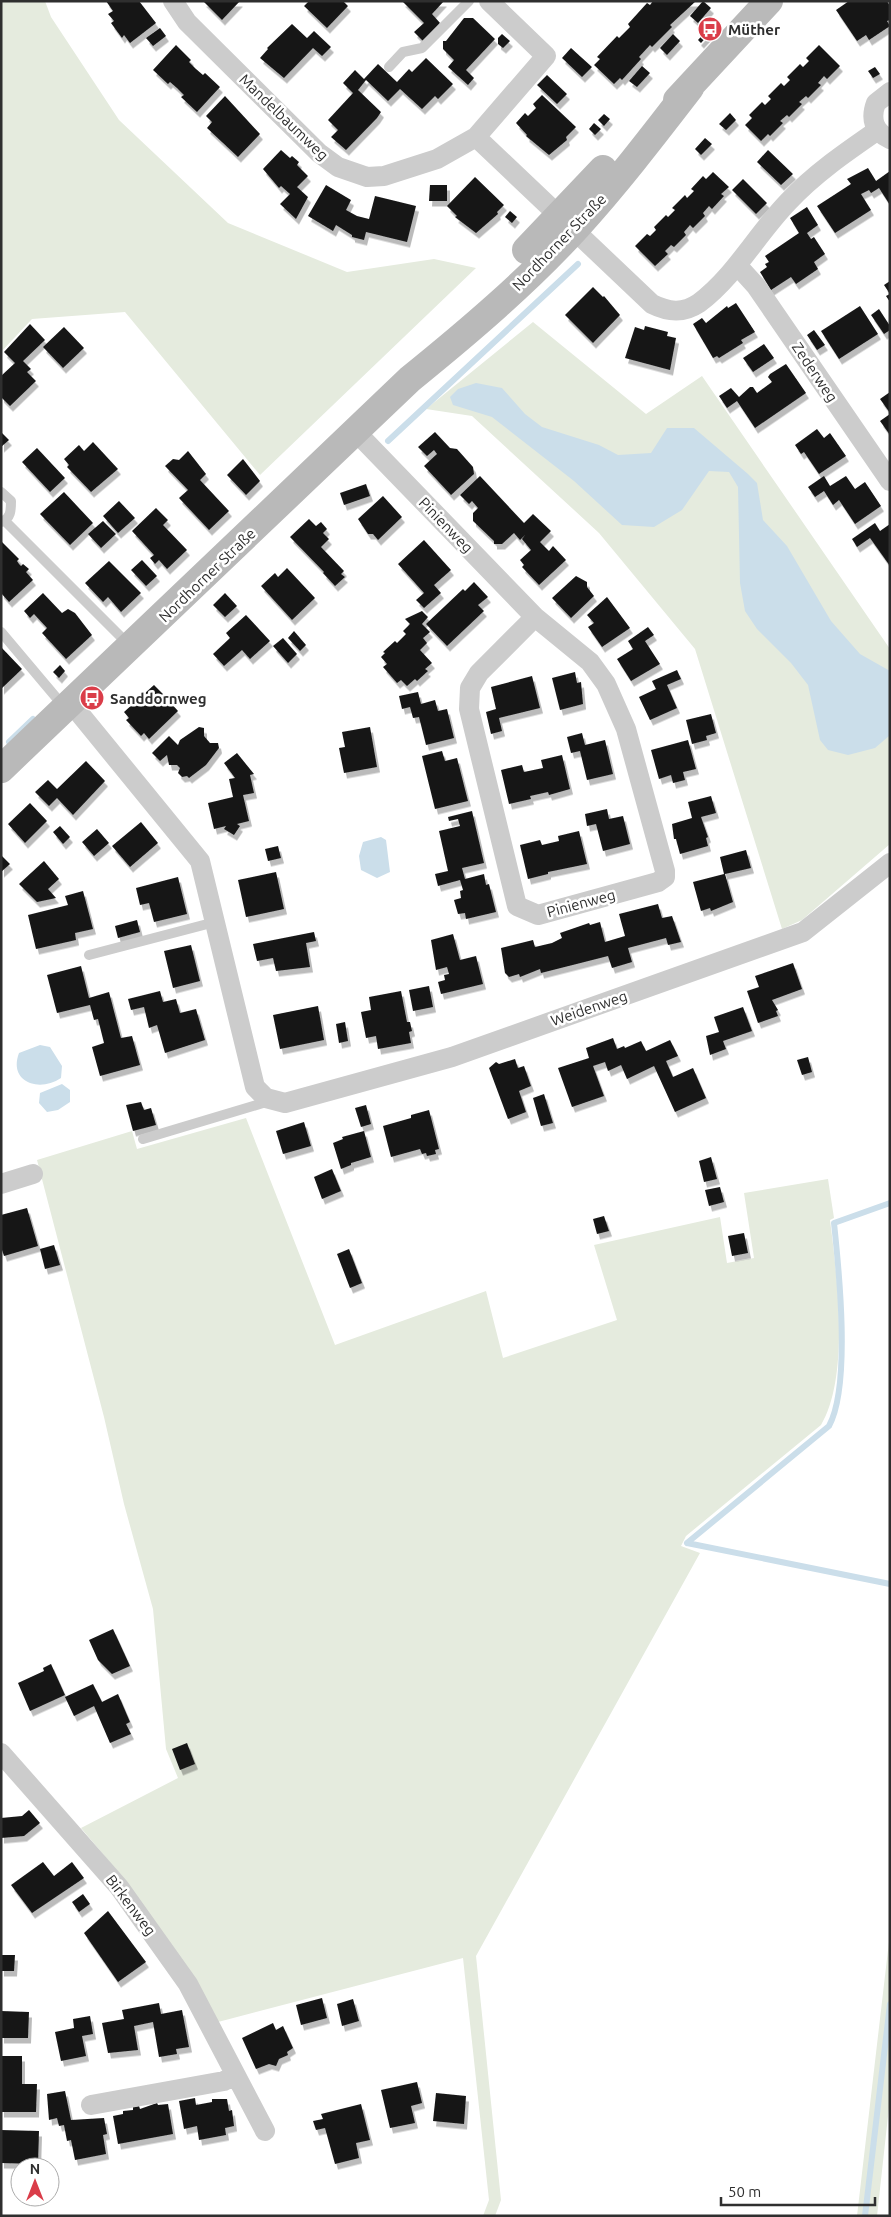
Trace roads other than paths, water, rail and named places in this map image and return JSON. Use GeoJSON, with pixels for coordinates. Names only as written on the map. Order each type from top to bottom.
{"type":"FeatureCollection","features":[{"type":"Feature","properties":{"kind":"street","name":"Mandelbaumweg"},"geometry":{"type":"LineString","coordinates":[[173,1],[186,22],[312,146],[345,171],[367,177],[384,176],[437,159],[476,137],[546,56],[489,1]]}},
{"type":"Feature","properties":{"kind":"street","name":"Nordhorner Straße"},"geometry":{"type":"LineString","coordinates":[[6,760],[68,706],[356,433],[410,379],[473,327],[568,223],[627,171],[690,88],[769,1]]}},
{"type":"Feature","properties":{"kind":"street"},"geometry":{"type":"LineString","coordinates":[[476,137],[652,304],[666,311],[681,310],[698,303],[737,265],[787,202],[823,169],[884,135],[873,120],[873,111],[881,97],[890,92]]}},
{"type":"Feature","properties":{"kind":"street","name":"Zederweg"},"geometry":{"type":"LineString","coordinates":[[737,265],[756,286],[890,481]]}},
{"type":"Feature","properties":{"kind":"street","name":"Pinienweg"},"geometry":{"type":"LineString","coordinates":[[356,433],[535,617],[590,662],[606,684],[626,729],[665,871],[665,877],[658,882],[538,915],[517,906],[469,709],[470,688],[479,673],[535,617]]}},
{"type":"Feature","properties":{"kind":"street"},"geometry":{"type":"LineString","coordinates":[[68,706],[200,861],[255,1087],[266,1098]]}},
{"type":"Feature","properties":{"kind":"street","name":"Weidenweg"},"geometry":{"type":"LineString","coordinates":[[266,1098],[285,1103],[452,1056],[803,932],[890,863]]}},
{"type":"Feature","properties":{"kind":"street"},"geometry":{"type":"LineString","coordinates":[[1,1184],[33,1174]]}},
{"type":"Feature","properties":{"kind":"street","name":"Birkenweg"},"geometry":{"type":"LineString","coordinates":[[1,1752],[119,1887],[188,1984],[265,2132]]}},
{"type":"Feature","properties":{"kind":"street"},"geometry":{"type":"LineString","coordinates":[[91,2104],[224,2081],[235,2075]]}},
{"type":"Feature","properties":{"kind":"lane"},"geometry":{"type":"LineString","coordinates":[[389,67],[403,52],[422,48],[469,1]]}},
{"type":"Feature","properties":{"kind":"lane"},"geometry":{"type":"LineString","coordinates":[[1,492],[11,501],[11,512],[3,522],[130,647]]}},
{"type":"Feature","properties":{"kind":"lane"},"geometry":{"type":"LineString","coordinates":[[1,632],[68,706]]}},
{"type":"Feature","properties":{"kind":"lane"},"geometry":{"type":"LineString","coordinates":[[89,954],[215,922]]}},
{"type":"Feature","properties":{"kind":"lane"},"geometry":{"type":"LineString","coordinates":[[143,1139],[263,1103],[266,1098]]}},
{"type":"Feature","properties":{"kind":"water"},"geometry":{"type":"Polygon","coordinates":[[[476,383],[502,388],[525,414],[542,427],[599,445],[618,455],[651,453],[667,428],[694,428],[748,474],[757,483],[763,520],[787,546],[831,621],[860,654],[890,671],[889,736],[875,748],[848,755],[828,750],[820,740],[808,685],[791,663],[757,629],[745,611],[740,583],[738,487],[729,472],[709,471],[682,510],[654,527],[622,525],[574,481],[492,417],[453,405],[450,397],[458,389],[476,383]]]}},
{"type":"Feature","properties":{"kind":"water"},"geometry":{"type":"Polygon","coordinates":[[[381,837],[386,840],[390,872],[377,878],[361,870],[359,856],[363,842],[381,837]]]}},
{"type":"Feature","properties":{"kind":"water"},"geometry":{"type":"Polygon","coordinates":[[[40,1045],[50,1047],[62,1066],[61,1078],[44,1084],[35,1084],[22,1078],[18,1071],[17,1063],[19,1053],[40,1045]]]}},
{"type":"Feature","properties":{"kind":"water"},"geometry":{"type":"Polygon","coordinates":[[[62,1084],[70,1090],[70,1102],[58,1110],[47,1112],[39,1103],[40,1093],[62,1084]]]}},
{"type":"Feature","properties":{"kind":"waterway"},"geometry":{"type":"LineString","coordinates":[[388,441],[578,264]]}},
{"type":"Feature","properties":{"kind":"waterway"},"geometry":{"type":"LineString","coordinates":[[9,742],[33,719]]}},
{"type":"Feature","properties":{"kind":"waterway"},"geometry":{"type":"LineString","coordinates":[[687,1543],[829,1426],[836,1408],[842,1357],[842,1327],[834,1223],[890,1203]]}},
{"type":"Feature","properties":{"kind":"waterway"},"geometry":{"type":"LineString","coordinates":[[687,1543],[890,1584]]}},
{"type":"Feature","properties":{"kind":"waterway"},"geometry":{"type":"LineString","coordinates":[[865,2216],[890,2004]]}},
{"type":"Feature","properties":{"kind":"place","name":"Müther"},"geometry":{"type":"Point","coordinates":[710,29]}},
{"type":"Feature","properties":{"kind":"place","name":"Sanddornweg"},"geometry":{"type":"Point","coordinates":[92,698]}}]}
